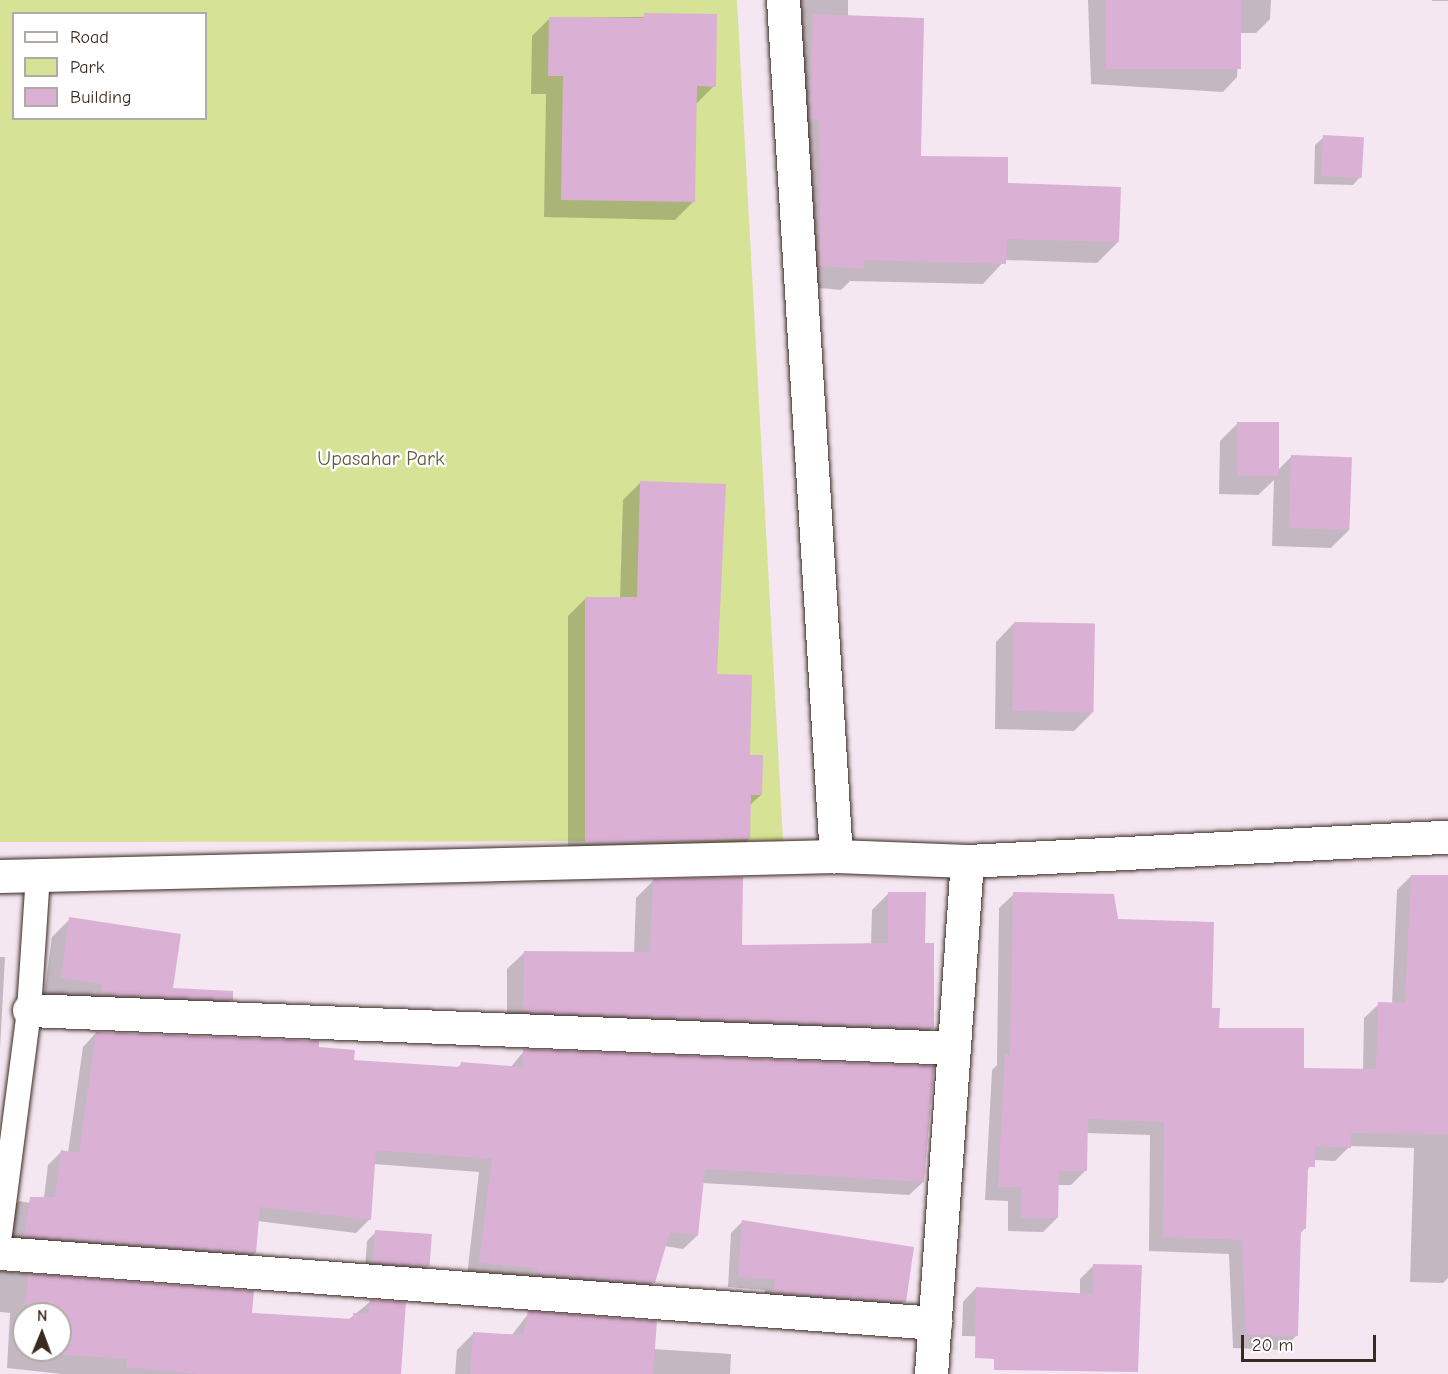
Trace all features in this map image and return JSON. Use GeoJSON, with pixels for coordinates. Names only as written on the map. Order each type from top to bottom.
{"type":"FeatureCollection","features":[{"type":"Feature","properties":{"kind":"street"},"geometry":{"type":"LineString","coordinates":[[783,0],[836,856]]}},
{"type":"Feature","properties":{"kind":"street"},"geometry":{"type":"LineString","coordinates":[[0,876],[836,856],[967,861],[1448,837]]}},
{"type":"Feature","properties":{"kind":"street"},"geometry":{"type":"LineString","coordinates":[[931,1374],[967,861]]}},
{"type":"Feature","properties":{"kind":"street"},"geometry":{"type":"LineString","coordinates":[[29,1010],[954,1048]]}},
{"type":"Feature","properties":{"kind":"street"},"geometry":{"type":"LineString","coordinates":[[0,1253],[935,1323]]}},
{"type":"Feature","properties":{"kind":"lane"},"geometry":{"type":"LineString","coordinates":[[0,1234],[29,1010],[38,876]]}},
{"type":"Feature","properties":{"kind":"green space","name":"Upasahar Park"},"geometry":{"type":"Polygon","coordinates":[[[0,0],[737,0],[783,841],[0,842],[0,0]]]}},
{"type":"Feature","properties":{"kind":"building"},"geometry":{"type":"Polygon","coordinates":[[[1106,0],[1241,0],[1241,69],[1106,69],[1106,0]]]}},
{"type":"Feature","properties":{"kind":"building"},"geometry":{"type":"Polygon","coordinates":[[[644,13],[717,14],[716,87],[697,86],[695,202],[561,200],[563,76],[548,76],[549,17],[644,18],[644,13]]]}},
{"type":"Feature","properties":{"kind":"building"},"geometry":{"type":"Polygon","coordinates":[[[813,14],[924,18],[921,156],[1008,157],[1008,183],[1121,187],[1119,242],[1007,239],[1006,264],[864,260],[864,269],[820,266],[819,120],[810,119],[813,14]]]}},
{"type":"Feature","properties":{"kind":"building"},"geometry":{"type":"Polygon","coordinates":[[[1323,135],[1364,137],[1362,178],[1321,176],[1323,135]]]}},
{"type":"Feature","properties":{"kind":"building"},"geometry":{"type":"Polygon","coordinates":[[[1237,422],[1279,422],[1279,476],[1237,476],[1237,422]]]}},
{"type":"Feature","properties":{"kind":"building"},"geometry":{"type":"Polygon","coordinates":[[[1291,455],[1352,457],[1349,530],[1288,528],[1291,455]]]}},
{"type":"Feature","properties":{"kind":"building"},"geometry":{"type":"Polygon","coordinates":[[[640,481],[726,484],[717,674],[752,675],[750,755],[763,755],[762,795],[751,795],[750,839],[585,843],[585,597],[637,597],[640,481]]]}},
{"type":"Feature","properties":{"kind":"building"},"geometry":{"type":"Polygon","coordinates":[[[1014,622],[1095,623],[1093,712],[1012,711],[1014,622]]]}},
{"type":"Feature","properties":{"kind":"building"},"geometry":{"type":"Polygon","coordinates":[[[1411,875],[1448,875],[1448,1134],[1351,1133],[1351,1148],[1315,1146],[1315,1167],[1308,1167],[1306,1229],[1301,1229],[1298,1336],[1246,1335],[1242,1240],[1163,1237],[1164,1122],[1088,1119],[1087,1171],[1059,1171],[1058,1218],[1021,1218],[1022,1187],[998,1187],[1005,1054],[1010,1055],[1013,892],[1114,894],[1118,919],[1214,922],[1212,1008],[1220,1008],[1219,1028],[1304,1028],[1304,1068],[1376,1069],[1378,1002],[1405,1003],[1411,875]]]}},
{"type":"Feature","properties":{"kind":"building"},"geometry":{"type":"Polygon","coordinates":[[[743,877],[742,945],[888,943],[888,892],[926,892],[925,943],[934,943],[934,1028],[523,1012],[524,951],[650,952],[653,879],[743,877]]]}},
{"type":"Feature","properties":{"kind":"building"},"geometry":{"type":"Polygon","coordinates":[[[69,917],[181,934],[173,988],[233,991],[233,1000],[101,994],[102,984],[61,978],[69,917]]]}},
{"type":"Feature","properties":{"kind":"building"},"geometry":{"type":"Polygon","coordinates":[[[96,1032],[319,1041],[319,1047],[355,1050],[354,1060],[460,1067],[461,1062],[523,1067],[523,1049],[934,1066],[924,1182],[705,1169],[698,1236],[670,1232],[655,1283],[536,1274],[538,1268],[479,1263],[492,1159],[376,1150],[371,1220],[260,1207],[256,1253],[24,1236],[30,1197],[55,1197],[61,1150],[79,1153],[96,1032]]]}},
{"type":"Feature","properties":{"kind":"building"},"geometry":{"type":"Polygon","coordinates":[[[742,1220],[914,1247],[906,1302],[774,1292],[775,1279],[738,1277],[742,1220]]]}},
{"type":"Feature","properties":{"kind":"building"},"geometry":{"type":"Polygon","coordinates":[[[375,1230],[432,1234],[430,1266],[373,1262],[375,1230]]]}},
{"type":"Feature","properties":{"kind":"building"},"geometry":{"type":"Polygon","coordinates":[[[1093,1264],[1142,1265],[1138,1372],[994,1370],[994,1359],[975,1358],[976,1287],[1093,1294],[1093,1264]]]}},
{"type":"Feature","properties":{"kind":"building"},"geometry":{"type":"Polygon","coordinates":[[[28,1274],[254,1291],[252,1313],[353,1319],[353,1313],[369,1314],[370,1300],[406,1302],[401,1374],[197,1374],[126,1367],[127,1359],[72,1355],[72,1302],[26,1302],[28,1274]]]}},
{"type":"Feature","properties":{"kind":"building"},"geometry":{"type":"Polygon","coordinates":[[[528,1311],[657,1321],[653,1374],[470,1374],[473,1332],[523,1335],[528,1311]]]}}]}
